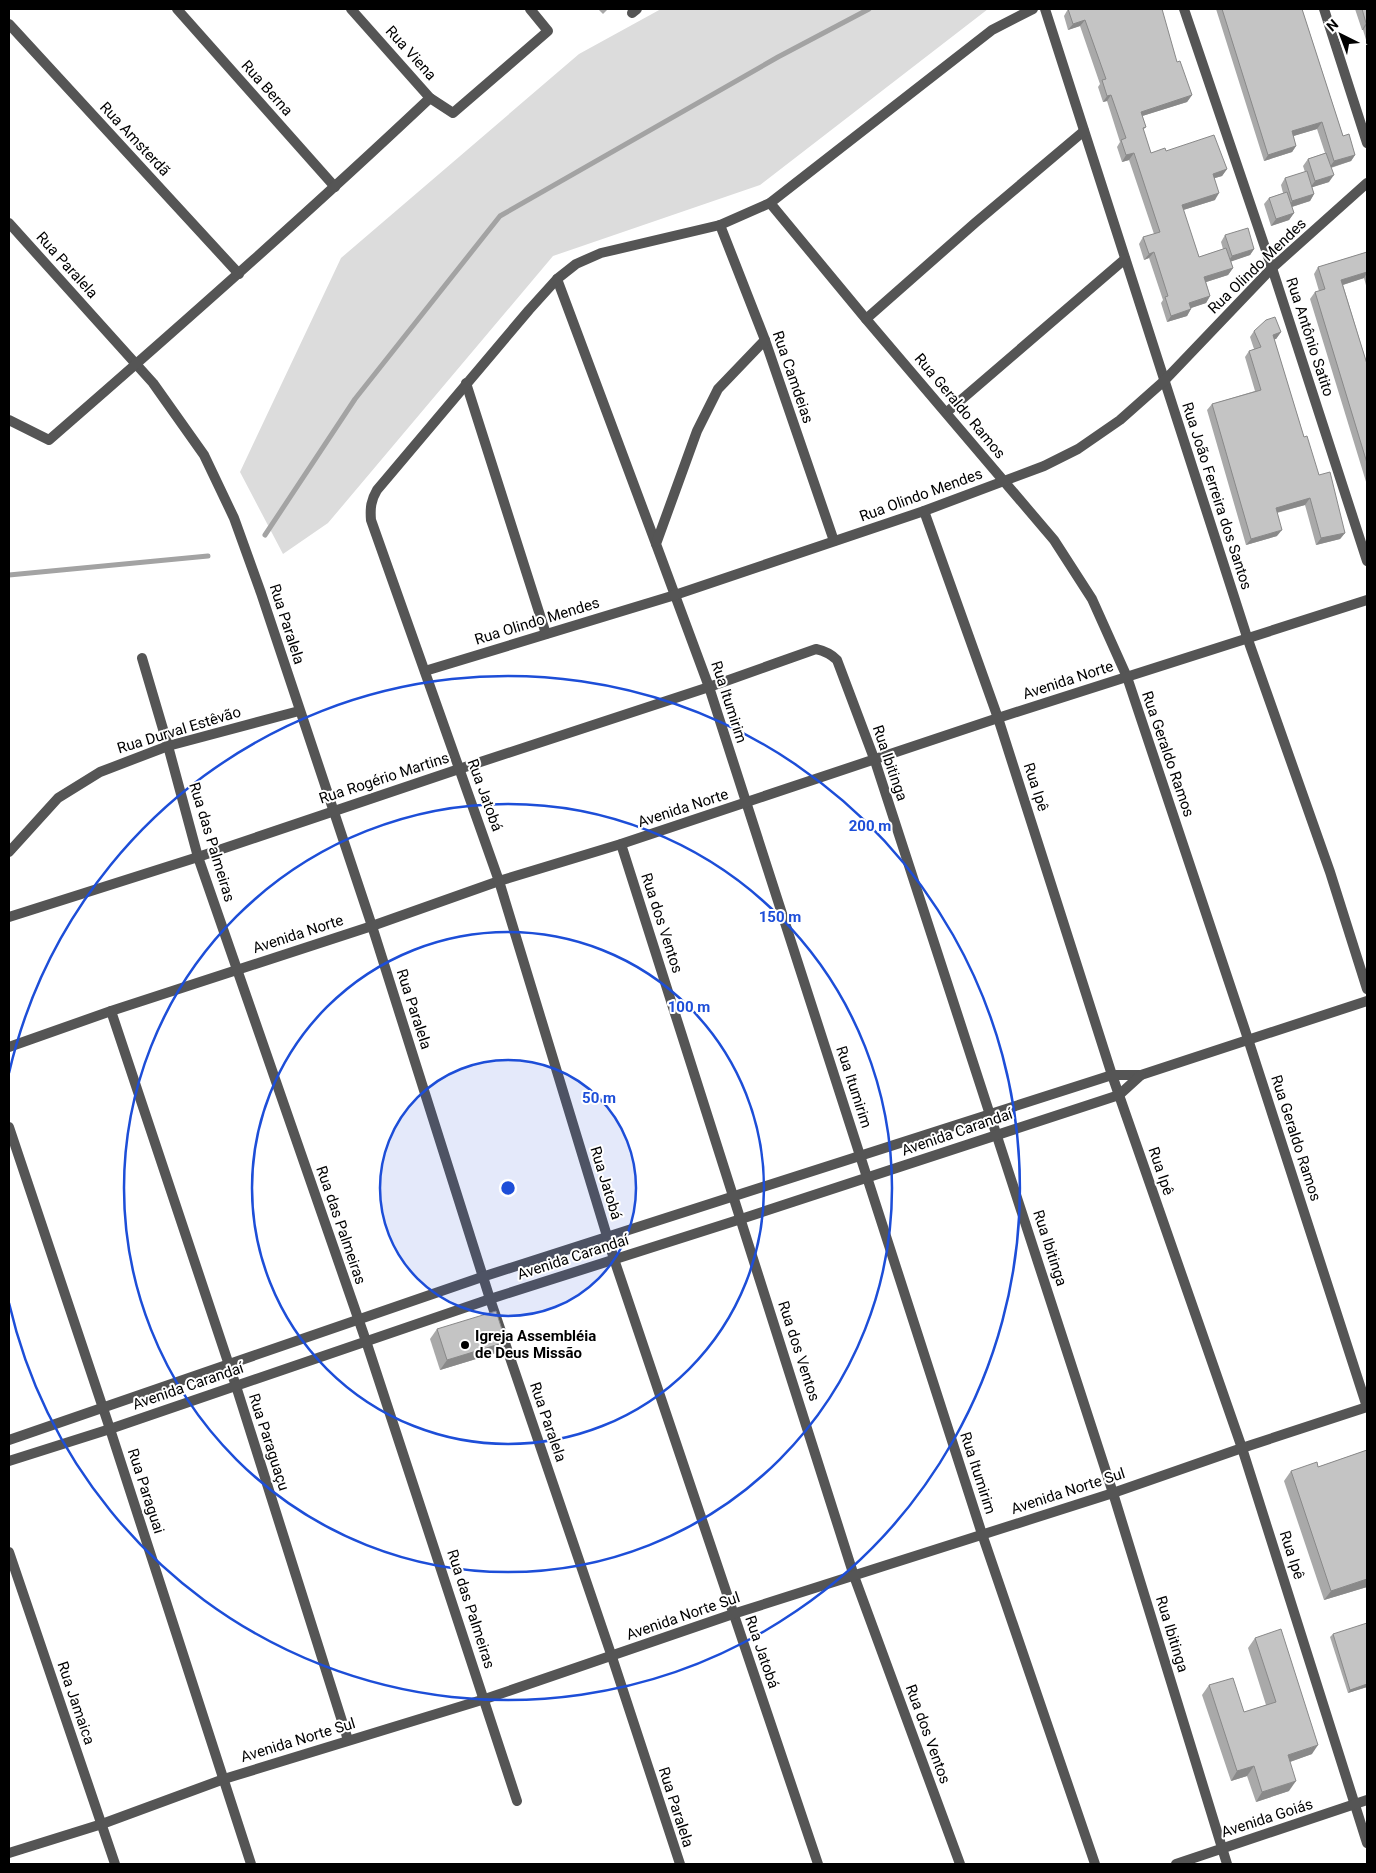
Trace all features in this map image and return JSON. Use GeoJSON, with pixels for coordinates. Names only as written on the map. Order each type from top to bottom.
{"type":"FeatureCollection","features":[{"type":"Feature","properties":{"kind":"street","name":"Rua Berna"},"geometry":{"type":"LineString","coordinates":[[177,9],[335,187]]}},
{"type":"Feature","properties":{"kind":"street","name":"Rua Viena"},"geometry":{"type":"LineString","coordinates":[[351,9],[430,98],[452,113],[548,31],[530,9]]}},
{"type":"Feature","properties":{"kind":"street"},"geometry":{"type":"LineString","coordinates":[[546,634],[466,383],[557,279],[576,264],[601,253],[720,225],[770,203],[992,30],[1033,9]]}},
{"type":"Feature","properties":{"kind":"street","name":"Rua João Ferreira dos Santos"},"geometry":{"type":"LineString","coordinates":[[1045,9],[1247,637],[1327,863],[1367,989]]}},
{"type":"Feature","properties":{"kind":"street","name":"Rua Antônio Satito"},"geometry":{"type":"LineString","coordinates":[[1184,9],[1272,268],[1367,561]]}},
{"type":"Feature","properties":{"kind":"street"},"geometry":{"type":"LineString","coordinates":[[1324,9],[1367,144]]}},
{"type":"Feature","properties":{"kind":"street","name":"Rua Amsterdã"},"geometry":{"type":"LineString","coordinates":[[9,24],[239,274]]}},
{"type":"Feature","properties":{"kind":"street"},"geometry":{"type":"LineString","coordinates":[[9,420],[49,440],[239,274],[430,98]]}},
{"type":"Feature","properties":{"kind":"street"},"geometry":{"type":"LineString","coordinates":[[866,319],[975,223],[1084,131]]}},
{"type":"Feature","properties":{"kind":"street","name":"Rua Olindo Mendes"},"geometry":{"type":"LineString","coordinates":[[425,671],[675,594],[924,511],[1044,466],[1078,449],[1120,420],[1164,381],[1272,268],[1367,183]]}},
{"type":"Feature","properties":{"kind":"street","name":"Rua Geraldo Ramos"},"geometry":{"type":"LineString","coordinates":[[770,203],[1054,540],[1092,599],[1127,677],[1248,1039],[1367,1407]]}},
{"type":"Feature","properties":{"kind":"street","name":"Rua Paralela"},"geometry":{"type":"LineString","coordinates":[[9,223],[153,383],[204,455],[234,518],[262,593],[299,710],[372,926],[482,1277],[612,1657],[680,1864]]}},
{"type":"Feature","properties":{"kind":"street","name":"Rua Camdeias"},"geometry":{"type":"LineString","coordinates":[[720,225],[765,340],[834,541]]}},
{"type":"Feature","properties":{"kind":"street"},"geometry":{"type":"LineString","coordinates":[[947,412],[1125,259]]}},
{"type":"Feature","properties":{"kind":"street","name":"Rua Itumirim"},"geometry":{"type":"LineString","coordinates":[[557,279],[709,687],[982,1534],[1095,1864]]}},
{"type":"Feature","properties":{"kind":"street"},"geometry":{"type":"LineString","coordinates":[[656,544],[697,431],[718,389],[765,340]]}},
{"type":"Feature","properties":{"kind":"street","name":"Rua Jatobá"},"geometry":{"type":"LineString","coordinates":[[466,383],[377,490],[372,498],[370,508],[371,520],[500,882],[614,1260],[818,1864]]}},
{"type":"Feature","properties":{"kind":"street","name":"Rua Ipê"},"geometry":{"type":"LineString","coordinates":[[924,511],[998,718],[1112,1075],[1242,1448],[1367,1843]]}},
{"type":"Feature","properties":{"kind":"street","name":"Avenida Norte"},"geometry":{"type":"LineString","coordinates":[[9,1047],[110,1011],[746,803],[998,718],[1367,600]]}},
{"type":"Feature","properties":{"kind":"street","name":"Rua Rogério Martins"},"geometry":{"type":"LineString","coordinates":[[9,916],[198,857],[709,687],[816,649],[824,651]]}},
{"type":"Feature","properties":{"kind":"street","name":"Rua Ibitinga"},"geometry":{"type":"LineString","coordinates":[[824,651],[837,660],[874,760],[1114,1493],[1227,1864]]}},
{"type":"Feature","properties":{"kind":"street","name":"Rua das Palmeiras"},"geometry":{"type":"LineString","coordinates":[[142,658],[198,857],[366,1341],[517,1801]]}},
{"type":"Feature","properties":{"kind":"street","name":"Rua Durval Estêvão"},"geometry":{"type":"LineString","coordinates":[[9,852],[58,798],[100,772],[168,746],[299,710]]}},
{"type":"Feature","properties":{"kind":"street","name":"Rua dos Ventos"},"geometry":{"type":"LineString","coordinates":[[620,844],[854,1576],[960,1864]]}},
{"type":"Feature","properties":{"kind":"street","name":"Avenida Carandaí"},"geometry":{"type":"LineString","coordinates":[[9,1440],[482,1277],[1112,1075],[1141,1075],[1367,1001]]}},
{"type":"Feature","properties":{"kind":"street","name":"Rua Paraguaçu"},"geometry":{"type":"LineString","coordinates":[[110,1011],[236,1386],[348,1740]]}},
{"type":"Feature","properties":{"kind":"street","name":"Avenida Carandaí"},"geometry":{"type":"LineString","coordinates":[[9,1461],[110,1429],[490,1299],[868,1178],[1119,1095],[1141,1075]]}},
{"type":"Feature","properties":{"kind":"street","name":"Rua Paraguai"},"geometry":{"type":"LineString","coordinates":[[9,1127],[110,1429],[251,1864]]}},
{"type":"Feature","properties":{"kind":"street","name":"Avenida Norte Sul"},"geometry":{"type":"LineString","coordinates":[[9,1854],[102,1824],[224,1779],[485,1699],[733,1614],[1114,1493],[1367,1407]]}},
{"type":"Feature","properties":{"kind":"street","name":"Rua Jamaica"},"geometry":{"type":"LineString","coordinates":[[9,1552],[115,1864]]}},
{"type":"Feature","properties":{"kind":"street","name":"Avenida Goiás"},"geometry":{"type":"LineString","coordinates":[[1176,1864],[1367,1800]]}},
{"type":"Feature","properties":{"kind":"shaded area"},"geometry":{"type":"Polygon","coordinates":[[[661,9],[988,9],[760,185],[553,256],[328,523],[283,554],[240,472],[341,258],[579,54],[661,9]]]}},
{"type":"Feature","properties":{"kind":"building"},"geometry":{"type":"Polygon","coordinates":[[[1068,9],[1162,9],[1177,62],[1180,61],[1192,95],[1141,112],[1146,127],[1143,128],[1151,153],[1165,148],[1166,151],[1214,135],[1227,169],[1213,174],[1219,193],[1182,205],[1199,257],[1226,248],[1233,268],[1204,277],[1210,296],[1189,303],[1191,309],[1171,316],[1165,297],[1168,296],[1154,252],[1149,254],[1143,237],[1160,232],[1134,153],[1126,155],[1121,140],[1126,138],[1111,95],[1107,96],[1102,80],[1106,79],[1085,20],[1073,24],[1068,9]]]}},
{"type":"Feature","properties":{"kind":"building"},"geometry":{"type":"Polygon","coordinates":[[[1222,9],[1302,9],[1343,136],[1349,134],[1355,155],[1334,161],[1322,122],[1292,131],[1296,146],[1268,155],[1222,9]]]}},
{"type":"Feature","properties":{"kind":"building"},"geometry":{"type":"Polygon","coordinates":[[[1362,9],[1367,9],[1367,23],[1366,23],[1362,9]]]}},
{"type":"Feature","properties":{"kind":"building"},"geometry":{"type":"Polygon","coordinates":[[[1326,153],[1334,175],[1315,181],[1308,159],[1326,153]]]}},
{"type":"Feature","properties":{"kind":"building"},"geometry":{"type":"Polygon","coordinates":[[[1307,171],[1314,194],[1292,201],[1285,178],[1307,171]]]}},
{"type":"Feature","properties":{"kind":"building"},"geometry":{"type":"Polygon","coordinates":[[[1287,192],[1294,213],[1276,219],[1269,198],[1287,192]]]}},
{"type":"Feature","properties":{"kind":"building"},"geometry":{"type":"Polygon","coordinates":[[[1248,228],[1254,249],[1232,256],[1225,235],[1248,228]]]}},
{"type":"Feature","properties":{"kind":"building"},"geometry":{"type":"Polygon","coordinates":[[[1367,252],[1367,272],[1341,280],[1367,364],[1367,463],[1315,292],[1325,289],[1318,267],[1367,252]]]}},
{"type":"Feature","properties":{"kind":"building"},"geometry":{"type":"Polygon","coordinates":[[[1275,317],[1281,332],[1273,335],[1304,437],[1307,436],[1319,475],[1330,472],[1345,533],[1321,538],[1310,498],[1276,508],[1282,530],[1251,539],[1212,404],[1261,390],[1249,351],[1261,347],[1254,331],[1266,320],[1275,317]]]}},
{"type":"Feature","properties":{"kind":"building","name":"Igreja Assembléia de Deus Missão"},"geometry":{"type":"Polygon","coordinates":[[[496,1311],[506,1342],[447,1360],[437,1329],[496,1311]]]}},
{"type":"Feature","properties":{"kind":"building"},"geometry":{"type":"Polygon","coordinates":[[[1367,1450],[1367,1579],[1331,1591],[1291,1471],[1317,1462],[1318,1467],[1367,1450]]]}},
{"type":"Feature","properties":{"kind":"building"},"geometry":{"type":"Polygon","coordinates":[[[1367,1623],[1367,1684],[1350,1690],[1333,1634],[1367,1623]]]}},
{"type":"Feature","properties":{"kind":"building"},"geometry":{"type":"Polygon","coordinates":[[[1281,1629],[1318,1745],[1288,1755],[1296,1781],[1262,1792],[1254,1766],[1237,1771],[1209,1685],[1233,1678],[1244,1712],[1276,1702],[1255,1638],[1281,1629]]]}},
{"type":"Feature","properties":{"kind":"waterway"},"geometry":{"type":"LineString","coordinates":[[265,535],[355,399],[500,216],[778,57],[869,9]]}},
{"type":"Feature","properties":{"kind":"waterway"},"geometry":{"type":"LineString","coordinates":[[9,575],[208,556]]}},
{"type":"Feature","properties":{"kind":"place","name":"Igreja Assembléia de Deus Missão"},"geometry":{"type":"Point","coordinates":[465,1345]}}]}
